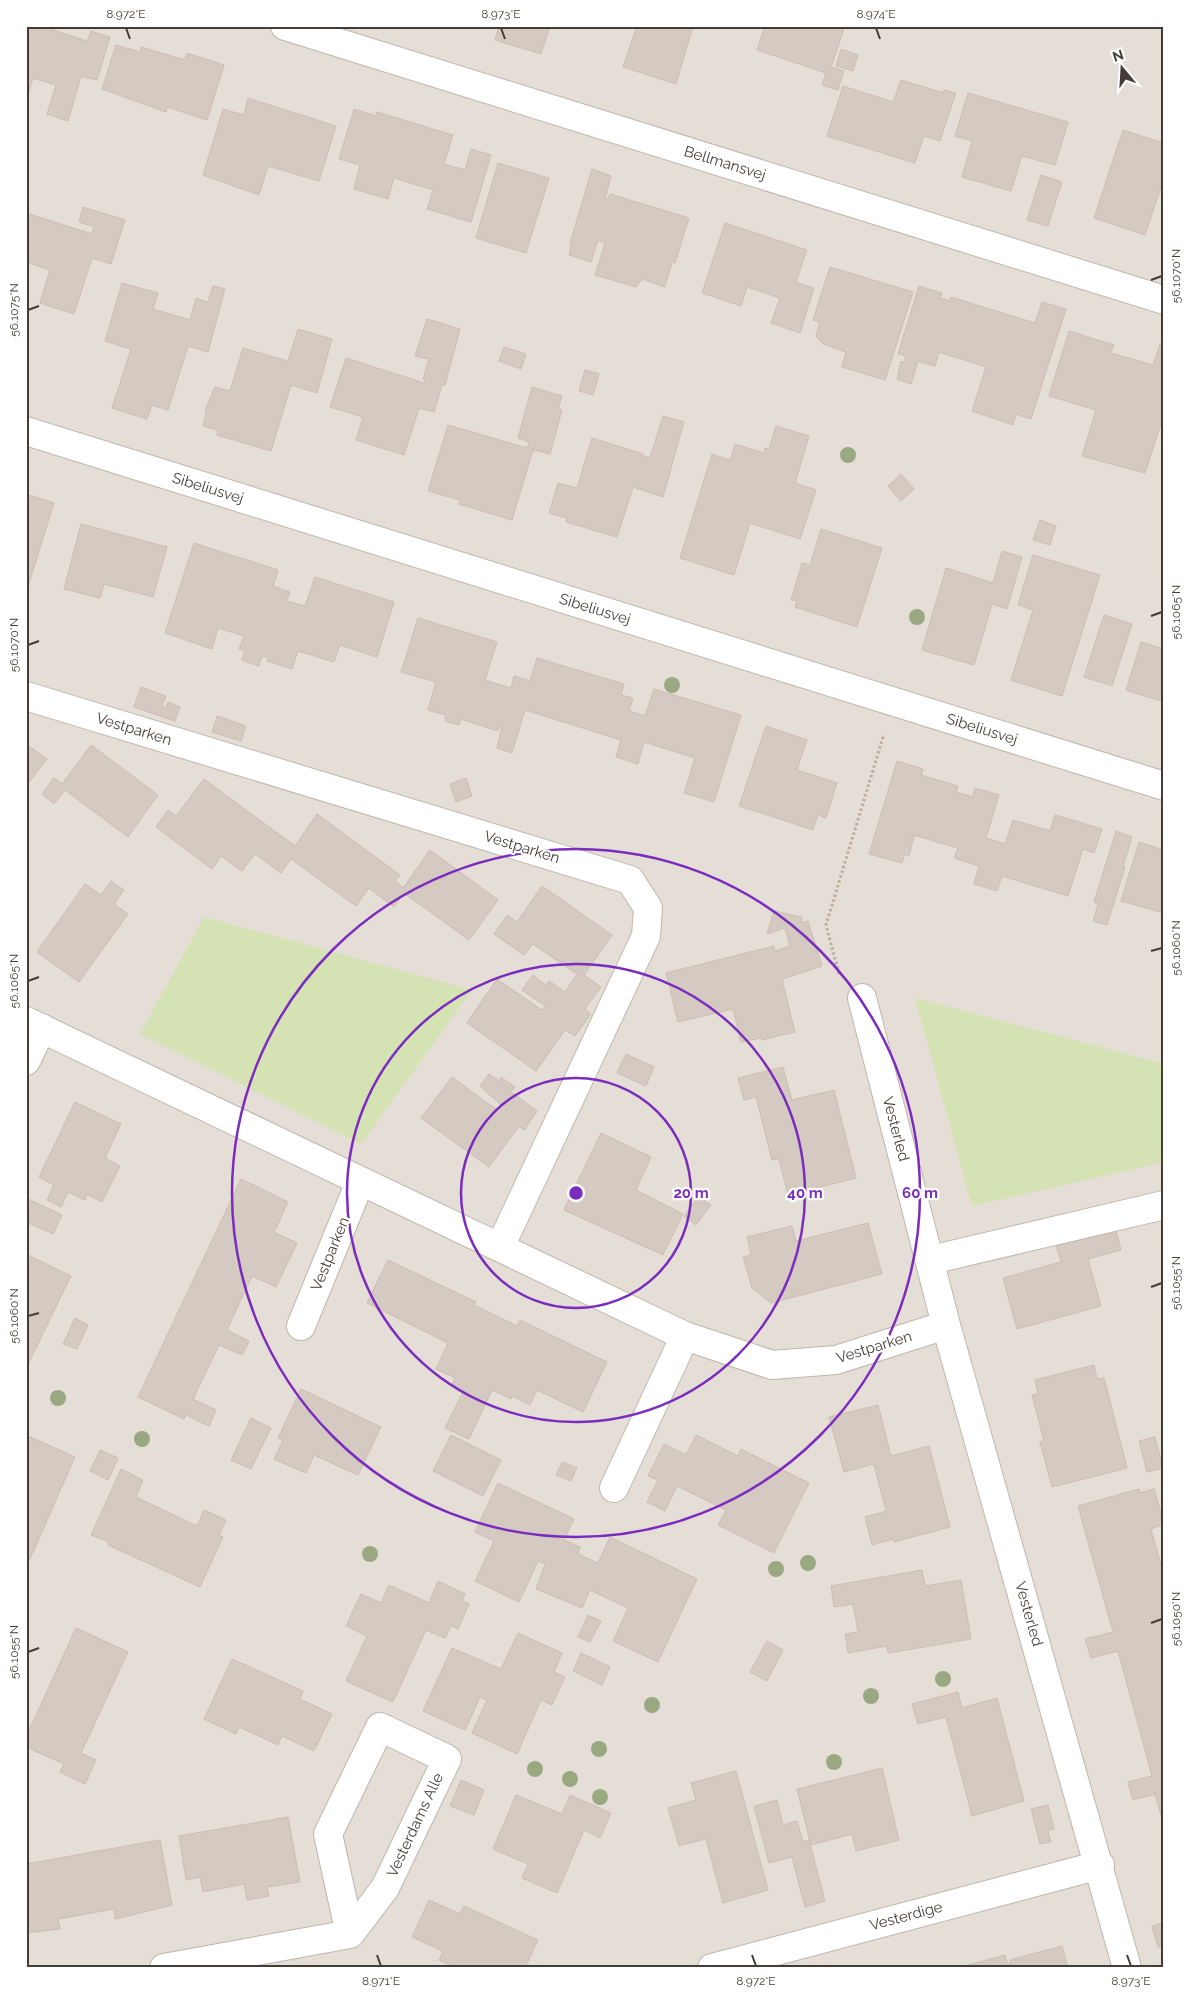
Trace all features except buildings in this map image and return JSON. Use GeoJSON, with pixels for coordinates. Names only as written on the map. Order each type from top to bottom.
{"type":"FeatureCollection","features":[{"type":"Feature","properties":{"kind":"street","name":"Bellmansvej"},"geometry":{"type":"LineString","coordinates":[[286,26],[1164,300]]}},
{"type":"Feature","properties":{"kind":"street","name":"Sibeliusvej"},"geometry":{"type":"LineString","coordinates":[[26,431],[1164,786]]}},
{"type":"Feature","properties":{"kind":"street","name":"Vestparken"},"geometry":{"type":"LineString","coordinates":[[26,696],[630,880],[648,908],[646,936],[500,1247]]}},
{"type":"Feature","properties":{"kind":"street","name":"Vesterled"},"geometry":{"type":"LineString","coordinates":[[862,998],[946,1324],[1100,1865],[1127,1968]]}},
{"type":"Feature","properties":{"kind":"street","name":"Vestparken"},"geometry":{"type":"LineString","coordinates":[[26,1061],[34,1025],[685,1336],[772,1365],[836,1360],[946,1324]]}},
{"type":"Feature","properties":{"kind":"street","name":"Vestparken"},"geometry":{"type":"LineString","coordinates":[[301,1326],[360,1182]]}},
{"type":"Feature","properties":{"kind":"street"},"geometry":{"type":"LineString","coordinates":[[931,1260],[1164,1205]]}},
{"type":"Feature","properties":{"kind":"street"},"geometry":{"type":"LineString","coordinates":[[614,1488],[685,1336]]}},
{"type":"Feature","properties":{"kind":"street","name":"Vesterdams Alle"},"geometry":{"type":"LineString","coordinates":[[380,1727],[447,1759],[386,1888],[350,1934],[328,1834],[380,1727]]}},
{"type":"Feature","properties":{"kind":"street","name":"Vesterdige"},"geometry":{"type":"LineString","coordinates":[[712,1968],[1100,1865]]}},
{"type":"Feature","properties":{"kind":"street"},"geometry":{"type":"LineString","coordinates":[[164,1968],[350,1934]]}},
{"type":"Feature","properties":{"kind":"path"},"geometry":{"type":"LineString","coordinates":[[862,998],[843,986],[826,925],[894,702]]}},
{"type":"Feature","properties":{"kind":"shaded area"},"geometry":{"type":"Polygon","coordinates":[[[26,26],[1164,26],[1164,1968],[26,1968],[26,26]]]}},
{"type":"Feature","properties":{"kind":"green space"},"geometry":{"type":"Polygon","coordinates":[[[204,917],[472,990],[361,1144],[140,1034],[204,917]]]}},
{"type":"Feature","properties":{"kind":"green space"},"geometry":{"type":"Polygon","coordinates":[[[915,998],[1164,1064],[1164,1162],[972,1206],[915,998]]]}}]}
